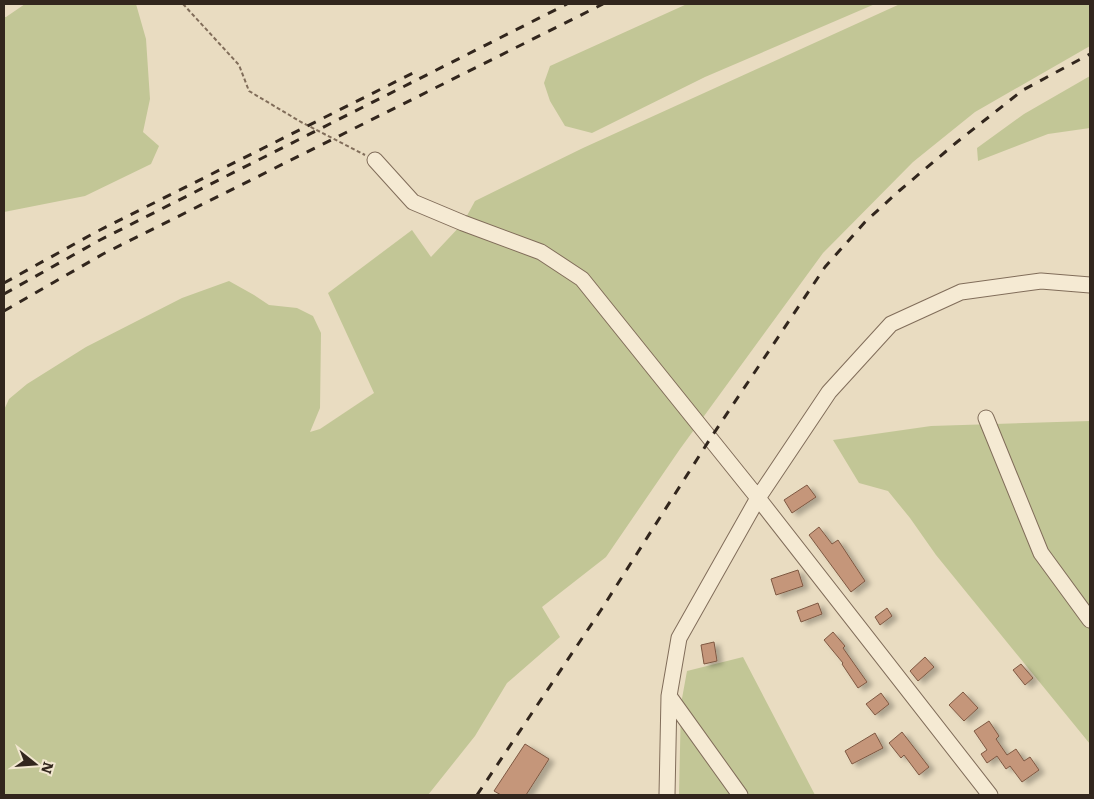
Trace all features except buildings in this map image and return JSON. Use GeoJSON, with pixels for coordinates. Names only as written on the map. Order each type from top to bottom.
{"type":"FeatureCollection","features":[{"type":"Feature","properties":{"kind":"street"},"geometry":{"type":"LineString","coordinates":[[375,160],[413,202],[463,224],[541,252],[582,278],[758,498],[990,795]]}},
{"type":"Feature","properties":{"kind":"street"},"geometry":{"type":"LineString","coordinates":[[667,795],[669,696],[679,638],[758,498],[829,392],[892,324],[961,292],[1041,281],[1090,285]]}},
{"type":"Feature","properties":{"kind":"street"},"geometry":{"type":"LineString","coordinates":[[986,418],[1041,553],[1090,620]]}},
{"type":"Feature","properties":{"kind":"street"},"geometry":{"type":"LineString","coordinates":[[669,696],[740,795]]}},
{"type":"Feature","properties":{"kind":"path"},"geometry":{"type":"LineString","coordinates":[[183,4],[238,65],[248,91],[301,122],[375,160]]}},
{"type":"Feature","properties":{"kind":"green space"},"geometry":{"type":"Polygon","coordinates":[[[25,4],[136,4],[146,39],[150,99],[143,132],[159,146],[151,164],[85,196],[4,212],[4,17],[25,4]]]}},
{"type":"Feature","properties":{"kind":"green space"},"geometry":{"type":"Polygon","coordinates":[[[687,4],[875,4],[705,77],[592,133],[565,126],[550,101],[544,83],[550,66],[687,4]]]}},
{"type":"Feature","properties":{"kind":"green space"},"geometry":{"type":"Polygon","coordinates":[[[900,4],[1090,4],[1090,46],[975,112],[913,162],[823,253],[680,449],[606,557],[542,607],[560,637],[507,683],[475,736],[428,795],[4,795],[4,410],[9,399],[27,384],[86,347],[182,298],[229,281],[269,305],[297,308],[313,316],[321,333],[320,408],[310,432],[320,429],[374,393],[328,293],[412,230],[431,257],[463,223],[475,201],[583,148],[900,4]]]}},
{"type":"Feature","properties":{"kind":"green space"},"geometry":{"type":"Polygon","coordinates":[[[1090,76],[1090,128],[1048,134],[978,161],[977,148],[1024,114],[1090,76]]]}},
{"type":"Feature","properties":{"kind":"green space"},"geometry":{"type":"Polygon","coordinates":[[[1090,421],[1090,744],[936,555],[888,491],[859,483],[833,440],[931,426],[1090,421]]]}},
{"type":"Feature","properties":{"kind":"green space"},"geometry":{"type":"Polygon","coordinates":[[[743,657],[815,795],[679,795],[681,704],[687,671],[743,657]]]}},
{"type":"Feature","properties":{"kind":"railway"},"geometry":{"type":"LineString","coordinates":[[4,294],[100,240],[567,4]]}},
{"type":"Feature","properties":{"kind":"railway"},"geometry":{"type":"LineString","coordinates":[[4,311],[103,254],[603,4]]}},
{"type":"Feature","properties":{"kind":"railway"},"geometry":{"type":"LineString","coordinates":[[477,795],[601,610],[710,439],[825,267],[865,222],[957,142],[1023,90],[1090,54]]}},
{"type":"Feature","properties":{"kind":"railway"},"geometry":{"type":"LineString","coordinates":[[4,283],[96,232],[415,72]]}}]}
